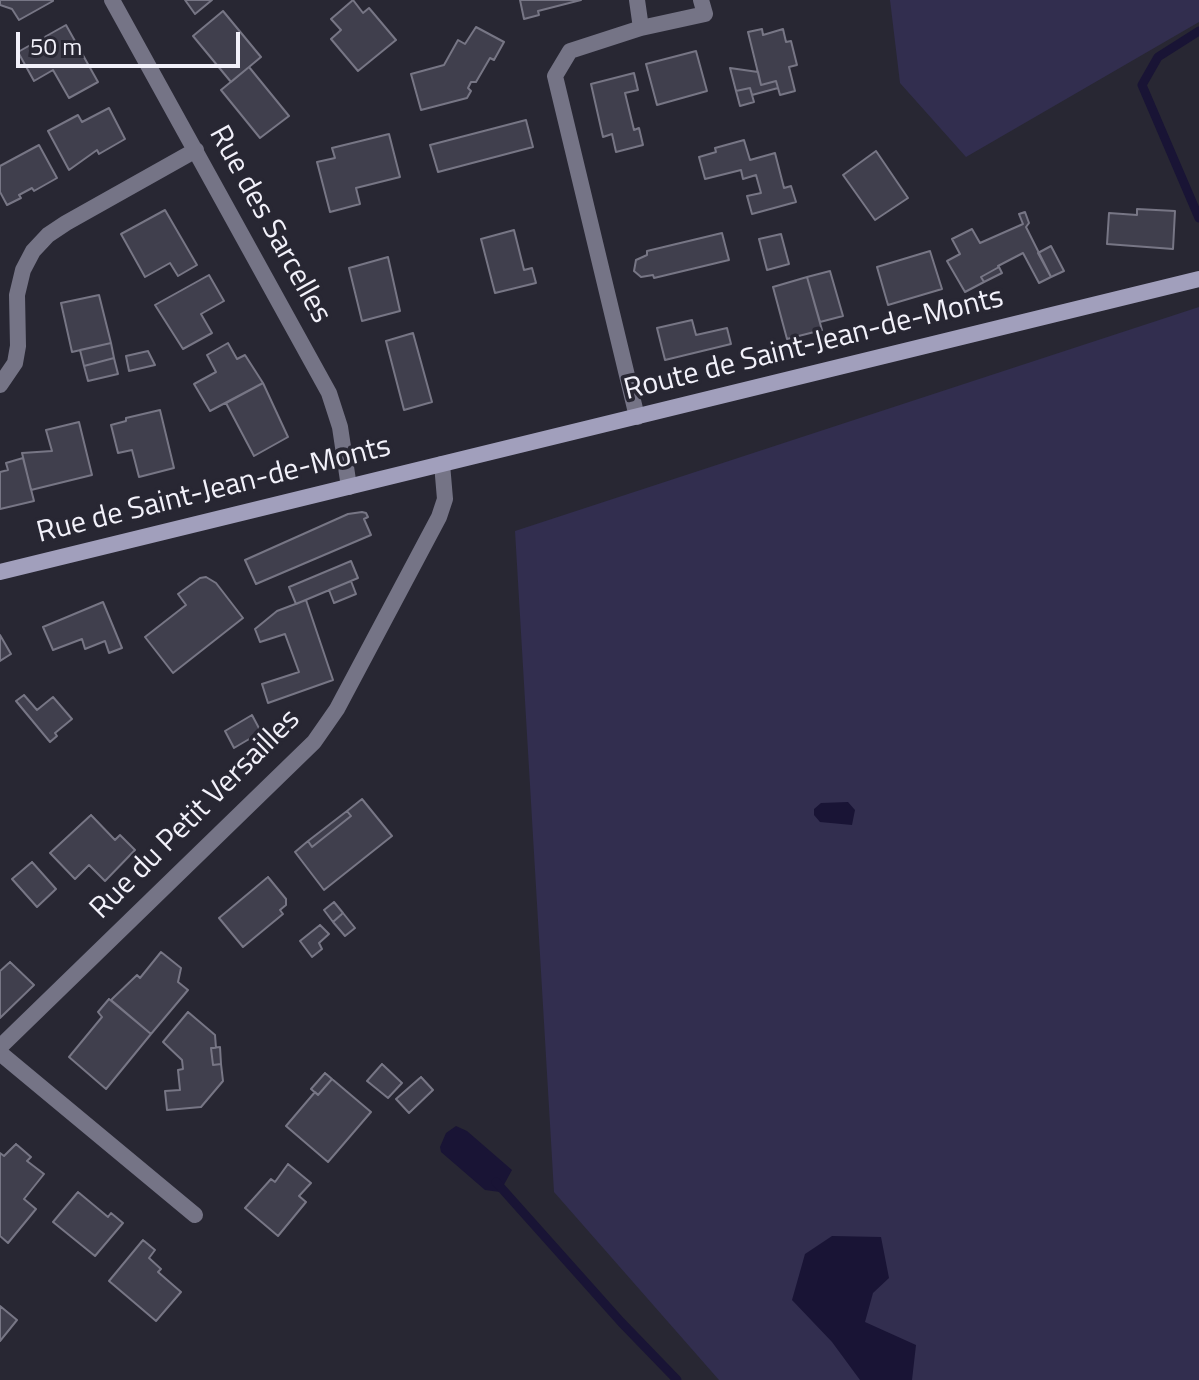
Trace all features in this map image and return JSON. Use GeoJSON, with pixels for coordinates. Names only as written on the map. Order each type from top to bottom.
{"type":"FeatureCollection","features":[{"type":"Feature","properties":{"kind":"main road","name":"Route de Saint-Jean-de-Monts"},"geometry":{"type":"LineString","coordinates":[[442,464],[1198,280]]}},
{"type":"Feature","properties":{"kind":"main road","name":"Rue de Saint-Jean-de-Monts"},"geometry":{"type":"LineString","coordinates":[[0,572],[442,464]]}},
{"type":"Feature","properties":{"kind":"street","name":"Rue des Sarcelles"},"geometry":{"type":"LineString","coordinates":[[112,0],[329,393],[340,427],[349,487]]}},
{"type":"Feature","properties":{"kind":"street"},"geometry":{"type":"LineString","coordinates":[[637,0],[641,28]]}},
{"type":"Feature","properties":{"kind":"street"},"geometry":{"type":"LineString","coordinates":[[637,417],[555,76],[570,51],[641,28],[705,14],[701,0]]}},
{"type":"Feature","properties":{"kind":"street"},"geometry":{"type":"LineString","coordinates":[[0,385],[15,363],[18,346],[17,295],[23,270],[33,251],[48,235],[66,223],[196,150]]}},
{"type":"Feature","properties":{"kind":"street","name":"Rue du Petit Versailles"},"geometry":{"type":"LineString","coordinates":[[0,1050],[314,742],[337,709],[439,517],[445,499],[442,464]]}},
{"type":"Feature","properties":{"kind":"street"},"geometry":{"type":"LineString","coordinates":[[0,1050],[195,1215]]}},
{"type":"Feature","properties":{"kind":"shaded area"},"geometry":{"type":"Polygon","coordinates":[[[890,0],[1199,0],[1199,22],[966,157],[900,83],[890,0]]]}},
{"type":"Feature","properties":{"kind":"shaded area"},"geometry":{"type":"Polygon","coordinates":[[[1199,307],[1199,1380],[719,1380],[554,1192],[515,531],[1199,307]]]}},
{"type":"Feature","properties":{"kind":"shaded area"},"geometry":{"type":"Polygon","coordinates":[[[848,802],[855,810],[852,825],[820,822],[814,815],[814,809],[821,803],[848,802]]]}},
{"type":"Feature","properties":{"kind":"shaded area"},"geometry":{"type":"Polygon","coordinates":[[[456,1126],[467,1131],[512,1170],[500,1192],[485,1190],[441,1152],[446,1133],[456,1126]]]}},
{"type":"Feature","properties":{"kind":"shaded area"},"geometry":{"type":"Polygon","coordinates":[[[832,1236],[881,1237],[889,1278],[873,1293],[865,1322],[916,1345],[912,1380],[860,1380],[832,1342],[792,1300],[805,1254],[832,1236]]]}},
{"type":"Feature","properties":{"kind":"building"},"geometry":{"type":"Polygon","coordinates":[[[0,0],[53,1],[19,20],[12,9],[0,5],[0,0]]]}},
{"type":"Feature","properties":{"kind":"building"},"geometry":{"type":"Polygon","coordinates":[[[185,0],[212,0],[195,14],[185,0]]]}},
{"type":"Feature","properties":{"kind":"building"},"geometry":{"type":"Polygon","coordinates":[[[353,0],[363,13],[369,8],[396,40],[358,71],[331,39],[341,30],[331,19],[353,0]]]}},
{"type":"Feature","properties":{"kind":"building"},"geometry":{"type":"Polygon","coordinates":[[[520,0],[581,0],[538,11],[539,15],[524,19],[520,0]]]}},
{"type":"Feature","properties":{"kind":"building"},"geometry":{"type":"Polygon","coordinates":[[[223,11],[261,57],[231,82],[193,36],[223,11]]]}},
{"type":"Feature","properties":{"kind":"building"},"geometry":{"type":"Polygon","coordinates":[[[66,25],[98,82],[69,98],[53,70],[34,81],[18,52],[66,25]]]}},
{"type":"Feature","properties":{"kind":"building"},"geometry":{"type":"Polygon","coordinates":[[[476,27],[504,42],[494,60],[490,58],[476,82],[471,82],[467,98],[421,110],[411,74],[444,65],[458,40],[465,44],[476,27]]]}},
{"type":"Feature","properties":{"kind":"building"},"geometry":{"type":"Polygon","coordinates":[[[762,29],[763,35],[783,29],[786,42],[791,41],[797,65],[789,67],[795,91],[780,95],[776,81],[761,85],[748,32],[762,29]]]}},
{"type":"Feature","properties":{"kind":"building"},"geometry":{"type":"Polygon","coordinates":[[[696,51],[707,91],[657,105],[646,64],[696,51]]]}},
{"type":"Feature","properties":{"kind":"building"},"geometry":{"type":"Polygon","coordinates":[[[249,67],[289,116],[260,138],[221,90],[249,67]]]}},
{"type":"Feature","properties":{"kind":"building"},"geometry":{"type":"Polygon","coordinates":[[[730,68],[758,72],[761,85],[776,81],[778,88],[752,95],[750,88],[736,91],[730,68]]]}},
{"type":"Feature","properties":{"kind":"building"},"geometry":{"type":"Polygon","coordinates":[[[634,73],[638,90],[625,93],[634,130],[639,128],[643,145],[616,152],[612,134],[603,137],[591,84],[634,73]]]}},
{"type":"Feature","properties":{"kind":"building"},"geometry":{"type":"Polygon","coordinates":[[[750,88],[754,102],[740,106],[736,91],[750,88]]]}},
{"type":"Feature","properties":{"kind":"building"},"geometry":{"type":"Polygon","coordinates":[[[109,108],[125,139],[99,154],[97,150],[69,170],[48,131],[78,115],[82,122],[109,108]]]}},
{"type":"Feature","properties":{"kind":"building"},"geometry":{"type":"Polygon","coordinates":[[[526,120],[533,147],[438,172],[430,145],[526,120]]]}},
{"type":"Feature","properties":{"kind":"building"},"geometry":{"type":"Polygon","coordinates":[[[389,134],[400,177],[356,188],[360,204],[330,212],[317,162],[335,158],[332,148],[389,134]]]}},
{"type":"Feature","properties":{"kind":"building"},"geometry":{"type":"Polygon","coordinates":[[[744,140],[750,160],[775,153],[784,188],[791,186],[796,202],[752,214],[747,196],[761,193],[756,175],[743,179],[741,170],[705,179],[699,157],[716,152],[715,148],[744,140]]]}},
{"type":"Feature","properties":{"kind":"building"},"geometry":{"type":"Polygon","coordinates":[[[39,145],[57,178],[34,191],[32,188],[19,195],[21,198],[7,205],[0,192],[0,166],[39,145]]]}},
{"type":"Feature","properties":{"kind":"building"},"geometry":{"type":"Polygon","coordinates":[[[876,151],[908,198],[875,220],[843,175],[876,151]]]}},
{"type":"Feature","properties":{"kind":"building"},"geometry":{"type":"Polygon","coordinates":[[[1137,209],[1175,211],[1173,249],[1107,244],[1109,213],[1137,215],[1137,209]]]}},
{"type":"Feature","properties":{"kind":"building"},"geometry":{"type":"Polygon","coordinates":[[[165,210],[197,265],[178,276],[170,263],[145,277],[121,234],[165,210]]]}},
{"type":"Feature","properties":{"kind":"building"},"geometry":{"type":"Polygon","coordinates":[[[1025,212],[1029,223],[1026,227],[1051,277],[1039,283],[1023,253],[981,277],[984,282],[965,292],[947,261],[960,254],[952,239],[972,229],[980,243],[1023,224],[1019,214],[1025,212]]]}},
{"type":"Feature","properties":{"kind":"building"},"geometry":{"type":"Polygon","coordinates":[[[514,230],[524,270],[532,268],[536,283],[495,293],[481,239],[514,230]]]}},
{"type":"Feature","properties":{"kind":"building"},"geometry":{"type":"Polygon","coordinates":[[[722,233],[729,260],[654,278],[653,275],[641,277],[634,271],[636,260],[647,255],[647,251],[722,233]]]}},
{"type":"Feature","properties":{"kind":"building"},"geometry":{"type":"Polygon","coordinates":[[[781,234],[789,264],[767,270],[759,239],[781,234]]]}},
{"type":"Feature","properties":{"kind":"building"},"geometry":{"type":"Polygon","coordinates":[[[1051,246],[1064,271],[1051,277],[1038,253],[1051,246]]]}},
{"type":"Feature","properties":{"kind":"building"},"geometry":{"type":"Polygon","coordinates":[[[930,251],[942,289],[888,305],[877,267],[930,251]]]}},
{"type":"Feature","properties":{"kind":"building"},"geometry":{"type":"Polygon","coordinates":[[[388,257],[400,311],[362,321],[349,268],[388,257]]]}},
{"type":"Feature","properties":{"kind":"building"},"geometry":{"type":"Polygon","coordinates":[[[999,267],[1002,273],[984,282],[981,277],[999,267]]]}},
{"type":"Feature","properties":{"kind":"building"},"geometry":{"type":"Polygon","coordinates":[[[830,271],[843,316],[820,322],[807,277],[830,271]]]}},
{"type":"Feature","properties":{"kind":"building"},"geometry":{"type":"Polygon","coordinates":[[[209,275],[224,301],[201,314],[212,333],[183,349],[155,305],[209,275]]]}},
{"type":"Feature","properties":{"kind":"building"},"geometry":{"type":"Polygon","coordinates":[[[807,277],[822,330],[787,339],[773,287],[807,277]]]}},
{"type":"Feature","properties":{"kind":"building"},"geometry":{"type":"Polygon","coordinates":[[[99,295],[111,343],[72,352],[61,303],[99,295]]]}},
{"type":"Feature","properties":{"kind":"building"},"geometry":{"type":"Polygon","coordinates":[[[692,320],[696,335],[727,328],[731,344],[665,360],[657,328],[692,320]]]}},
{"type":"Feature","properties":{"kind":"building"},"geometry":{"type":"Polygon","coordinates":[[[413,333],[432,402],[404,410],[386,341],[413,333]]]}},
{"type":"Feature","properties":{"kind":"building"},"geometry":{"type":"Polygon","coordinates":[[[111,343],[114,358],[84,366],[80,350],[111,343]]]}},
{"type":"Feature","properties":{"kind":"building"},"geometry":{"type":"Polygon","coordinates":[[[228,343],[237,359],[245,355],[263,383],[210,411],[194,384],[216,372],[207,355],[228,343]]]}},
{"type":"Feature","properties":{"kind":"building"},"geometry":{"type":"Polygon","coordinates":[[[148,351],[155,365],[129,371],[126,356],[148,351]]]}},
{"type":"Feature","properties":{"kind":"building"},"geometry":{"type":"Polygon","coordinates":[[[114,358],[118,374],[88,381],[84,366],[114,358]]]}},
{"type":"Feature","properties":{"kind":"building"},"geometry":{"type":"Polygon","coordinates":[[[263,383],[288,437],[254,456],[226,403],[263,383]]]}},
{"type":"Feature","properties":{"kind":"building"},"geometry":{"type":"Polygon","coordinates":[[[160,410],[174,468],[139,477],[132,450],[118,453],[111,425],[160,410]]]}},
{"type":"Feature","properties":{"kind":"building"},"geometry":{"type":"Polygon","coordinates":[[[79,422],[92,475],[31,490],[22,453],[52,451],[46,430],[79,422]]]}},
{"type":"Feature","properties":{"kind":"building"},"geometry":{"type":"Polygon","coordinates":[[[23,458],[34,501],[0,509],[0,472],[8,470],[6,463],[23,458]]]}},
{"type":"Feature","properties":{"kind":"building"},"geometry":{"type":"Polygon","coordinates":[[[362,512],[368,517],[364,519],[371,535],[256,584],[245,560],[348,514],[362,512]]]}},
{"type":"Feature","properties":{"kind":"building"},"geometry":{"type":"Polygon","coordinates":[[[351,561],[358,578],[296,604],[289,587],[351,561]]]}},
{"type":"Feature","properties":{"kind":"building"},"geometry":{"type":"Polygon","coordinates":[[[206,577],[216,583],[243,618],[173,673],[145,637],[186,605],[178,594],[206,577]]]}},
{"type":"Feature","properties":{"kind":"building"},"geometry":{"type":"Polygon","coordinates":[[[351,581],[356,594],[334,603],[329,590],[351,581]]]}},
{"type":"Feature","properties":{"kind":"building"},"geometry":{"type":"Polygon","coordinates":[[[306,600],[333,680],[268,703],[262,684],[299,672],[285,634],[260,642],[255,629],[277,611],[306,600]]]}},
{"type":"Feature","properties":{"kind":"building"},"geometry":{"type":"Polygon","coordinates":[[[103,602],[122,648],[109,653],[105,641],[85,649],[82,639],[53,650],[43,627],[103,602]]]}},
{"type":"Feature","properties":{"kind":"building"},"geometry":{"type":"Polygon","coordinates":[[[0,635],[11,654],[0,661],[0,635]]]}},
{"type":"Feature","properties":{"kind":"building"},"geometry":{"type":"Polygon","coordinates":[[[24,695],[37,710],[53,697],[72,719],[55,733],[57,736],[50,742],[16,701],[24,695]]]}},
{"type":"Feature","properties":{"kind":"building"},"geometry":{"type":"Polygon","coordinates":[[[252,715],[261,732],[234,748],[225,731],[252,715]]]}},
{"type":"Feature","properties":{"kind":"building"},"geometry":{"type":"Polygon","coordinates":[[[362,799],[392,836],[324,890],[295,852],[308,841],[312,847],[351,816],[347,811],[362,799]]]}},
{"type":"Feature","properties":{"kind":"building"},"geometry":{"type":"Polygon","coordinates":[[[347,811],[351,816],[312,847],[308,841],[347,811]]]}},
{"type":"Feature","properties":{"kind":"building"},"geometry":{"type":"Polygon","coordinates":[[[91,815],[115,840],[120,835],[135,850],[105,881],[89,865],[75,879],[50,853],[91,815]]]}},
{"type":"Feature","properties":{"kind":"building"},"geometry":{"type":"Polygon","coordinates":[[[32,862],[56,889],[37,907],[12,879],[32,862]]]}},
{"type":"Feature","properties":{"kind":"building"},"geometry":{"type":"Polygon","coordinates":[[[268,877],[286,899],[286,905],[280,910],[283,914],[243,947],[219,918],[268,877]]]}},
{"type":"Feature","properties":{"kind":"building"},"geometry":{"type":"Polygon","coordinates":[[[334,902],[343,913],[333,922],[324,910],[334,902]]]}},
{"type":"Feature","properties":{"kind":"building"},"geometry":{"type":"Polygon","coordinates":[[[343,913],[355,928],[345,936],[333,922],[343,913]]]}},
{"type":"Feature","properties":{"kind":"building"},"geometry":{"type":"Polygon","coordinates":[[[320,925],[329,934],[319,943],[322,949],[312,957],[300,941],[320,925]]]}},
{"type":"Feature","properties":{"kind":"building"},"geometry":{"type":"Polygon","coordinates":[[[161,952],[181,968],[178,982],[188,990],[151,1034],[111,1000],[137,975],[140,978],[161,952]]]}},
{"type":"Feature","properties":{"kind":"building"},"geometry":{"type":"Polygon","coordinates":[[[10,962],[34,985],[0,1018],[0,971],[10,962]]]}},
{"type":"Feature","properties":{"kind":"building"},"geometry":{"type":"Polygon","coordinates":[[[109,999],[151,1034],[106,1089],[69,1057],[102,1017],[98,1012],[109,999]]]}},
{"type":"Feature","properties":{"kind":"building"},"geometry":{"type":"Polygon","coordinates":[[[188,1012],[215,1035],[216,1048],[211,1048],[213,1065],[221,1064],[223,1081],[201,1107],[167,1110],[165,1091],[180,1090],[178,1070],[183,1069],[182,1060],[163,1042],[188,1012]]]}},
{"type":"Feature","properties":{"kind":"building"},"geometry":{"type":"Polygon","coordinates":[[[220,1047],[221,1064],[213,1065],[211,1048],[220,1047]]]}},
{"type":"Feature","properties":{"kind":"building"},"geometry":{"type":"Polygon","coordinates":[[[382,1064],[402,1083],[388,1098],[367,1081],[382,1064]]]}},
{"type":"Feature","properties":{"kind":"building"},"geometry":{"type":"Polygon","coordinates":[[[325,1073],[332,1079],[318,1095],[311,1089],[325,1073]]]}},
{"type":"Feature","properties":{"kind":"building"},"geometry":{"type":"Polygon","coordinates":[[[421,1077],[433,1090],[409,1113],[396,1099],[421,1077]]]}},
{"type":"Feature","properties":{"kind":"building"},"geometry":{"type":"Polygon","coordinates":[[[332,1079],[371,1112],[328,1162],[286,1126],[315,1092],[318,1095],[332,1079]]]}},
{"type":"Feature","properties":{"kind":"building"},"geometry":{"type":"Polygon","coordinates":[[[16,1144],[31,1157],[27,1161],[44,1174],[24,1199],[36,1209],[8,1243],[0,1236],[0,1153],[4,1156],[16,1144]]]}},
{"type":"Feature","properties":{"kind":"building"},"geometry":{"type":"Polygon","coordinates":[[[288,1164],[311,1183],[299,1196],[306,1202],[278,1236],[245,1208],[271,1179],[275,1182],[288,1164]]]}},
{"type":"Feature","properties":{"kind":"building"},"geometry":{"type":"Polygon","coordinates":[[[78,1192],[108,1217],[111,1213],[123,1223],[95,1256],[53,1222],[78,1192]]]}},
{"type":"Feature","properties":{"kind":"building"},"geometry":{"type":"Polygon","coordinates":[[[143,1240],[155,1250],[149,1258],[161,1269],[158,1272],[181,1292],[156,1321],[109,1281],[143,1240]]]}},
{"type":"Feature","properties":{"kind":"building"},"geometry":{"type":"Polygon","coordinates":[[[0,1306],[17,1320],[0,1341],[0,1306]]]}},
{"type":"Feature","properties":{"kind":"waterway"},"geometry":{"type":"LineString","coordinates":[[1199,31],[1158,57],[1142,85],[1199,218]]}},
{"type":"Feature","properties":{"kind":"waterway"},"geometry":{"type":"LineString","coordinates":[[496,1182],[677,1380]]}}]}
